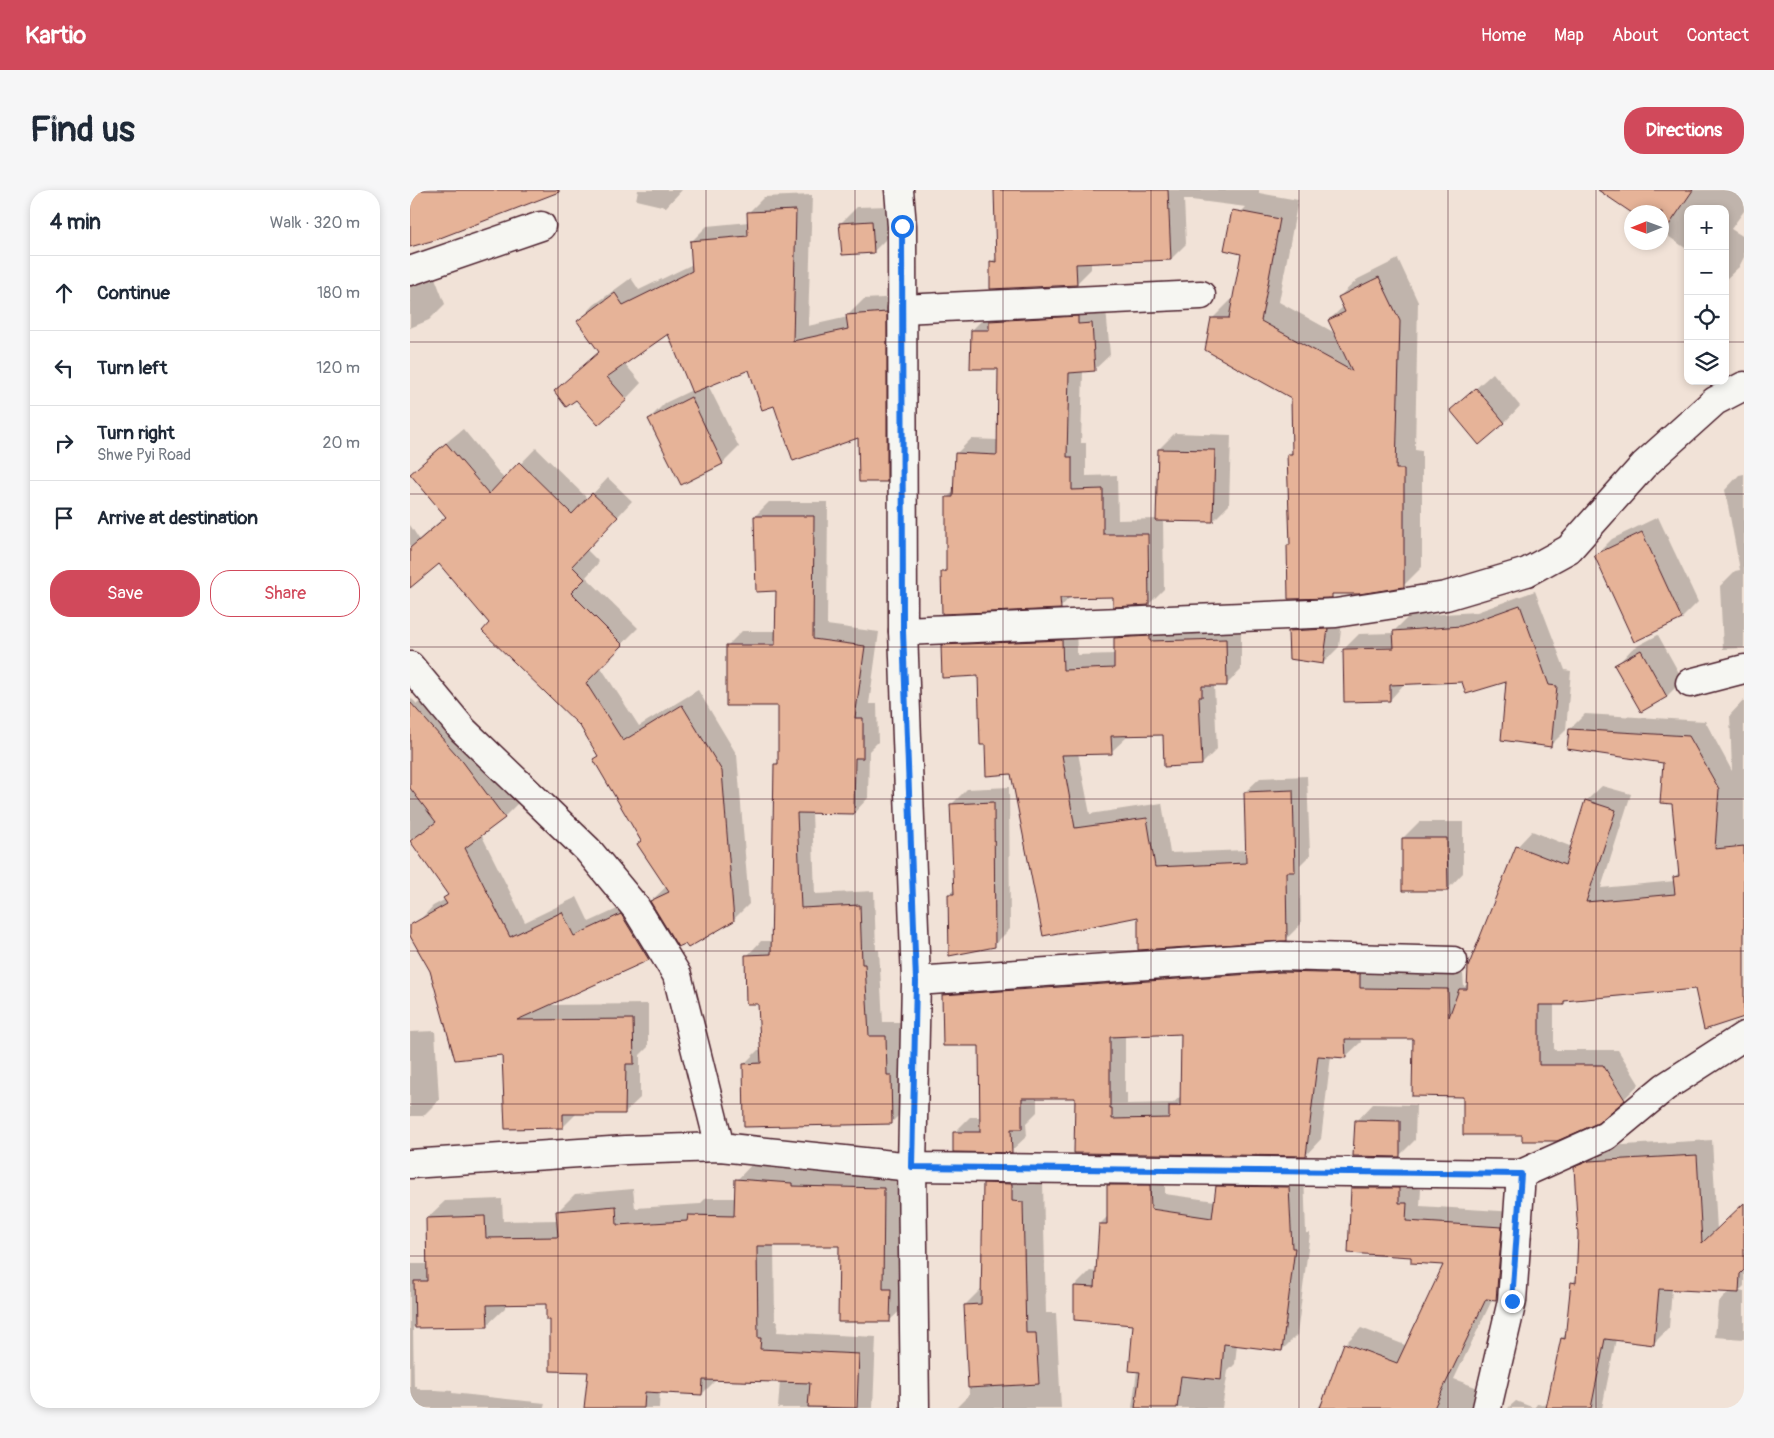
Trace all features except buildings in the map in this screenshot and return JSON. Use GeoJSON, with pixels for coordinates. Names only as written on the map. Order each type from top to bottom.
{"type":"FeatureCollection","features":[{"type":"Feature","properties":{"kind":"street"},"geometry":{"type":"LineString","coordinates":[[899,190],[902,226],[903,631],[916,981],[912,1167],[915,1408]]}},
{"type":"Feature","properties":{"kind":"street"},"geometry":{"type":"LineString","coordinates":[[410,271],[541,226]]}},
{"type":"Feature","properties":{"kind":"street"},"geometry":{"type":"LineString","coordinates":[[902,309],[1200,295]]}},
{"type":"Feature","properties":{"kind":"street"},"geometry":{"type":"LineString","coordinates":[[903,631],[1336,613],[1446,596],[1527,572],[1569,549],[1644,465],[1715,401],[1744,386]]}},
{"type":"Feature","properties":{"kind":"street"},"geometry":{"type":"LineString","coordinates":[[410,666],[463,730],[588,850],[636,908],[677,975],[720,1147]]}},
{"type":"Feature","properties":{"kind":"street"},"geometry":{"type":"LineString","coordinates":[[1690,683],[1744,668]]}},
{"type":"Feature","properties":{"kind":"street"},"geometry":{"type":"LineString","coordinates":[[916,981],[1281,956],[1453,961]]}},
{"type":"Feature","properties":{"kind":"street"},"geometry":{"type":"LineString","coordinates":[[410,1164],[626,1150],[720,1147],[912,1167],[1521,1174],[1606,1136],[1665,1087],[1744,1036]]}},
{"type":"Feature","properties":{"kind":"street"},"geometry":{"type":"LineString","coordinates":[[1487,1408],[1512,1301],[1521,1174]]}},
{"type":"Feature","properties":{"kind":"route"},"geometry":{"type":"LineString","coordinates":[[902,226],[903,631],[916,981],[912,1167],[1521,1174],[1512,1301]]}}]}
